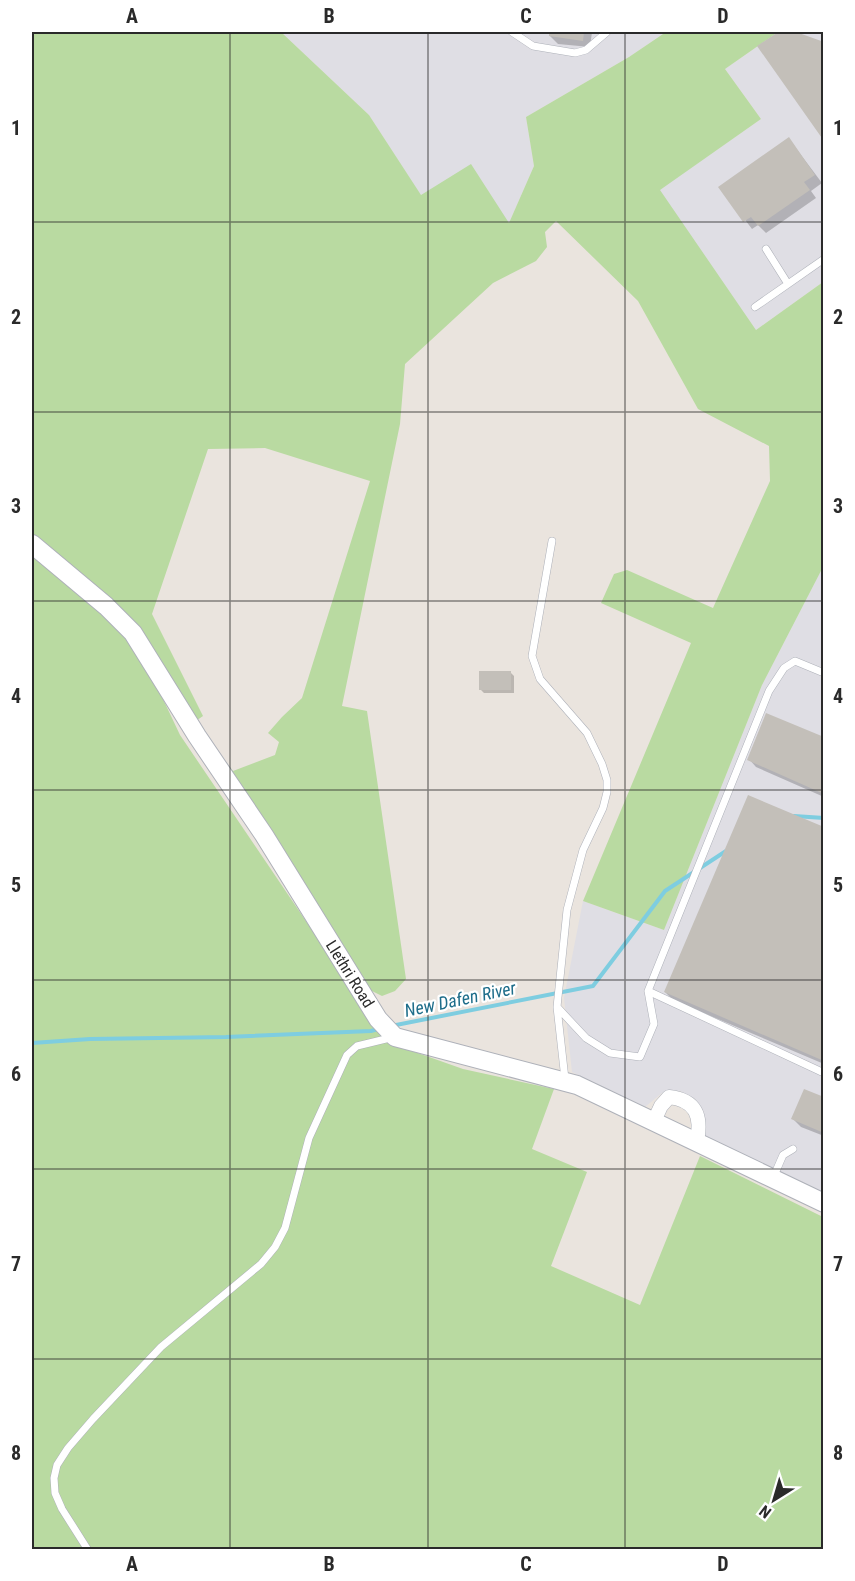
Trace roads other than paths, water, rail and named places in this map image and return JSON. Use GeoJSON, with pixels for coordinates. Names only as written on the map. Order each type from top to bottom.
{"type":"FeatureCollection","features":[{"type":"Feature","properties":{"kind":"street","name":"Llethri Road"},"geometry":{"type":"LineString","coordinates":[[32,544],[106,606],[133,633],[197,736],[264,835],[378,1019],[394,1037]]}},
{"type":"Feature","properties":{"kind":"street"},"geometry":{"type":"LineString","coordinates":[[394,1037],[577,1085],[824,1203]]}},
{"type":"Feature","properties":{"kind":"street"},"geometry":{"type":"LineString","coordinates":[[654,1121],[661,1106],[669,1097],[682,1099],[693,1106],[698,1119],[697,1141]]}},
{"type":"Feature","properties":{"kind":"lane"},"geometry":{"type":"LineString","coordinates":[[512,32],[533,46],[575,53],[586,50],[607,32]]}},
{"type":"Feature","properties":{"kind":"lane"},"geometry":{"type":"LineString","coordinates":[[766,249],[788,284]]}},
{"type":"Feature","properties":{"kind":"lane"},"geometry":{"type":"LineString","coordinates":[[755,307],[824,259]]}},
{"type":"Feature","properties":{"kind":"lane"},"geometry":{"type":"LineString","coordinates":[[552,541],[532,656],[540,679],[587,733],[607,780],[603,808],[583,850],[567,910],[557,1008],[566,1082]]}},
{"type":"Feature","properties":{"kind":"lane"},"geometry":{"type":"LineString","coordinates":[[557,1008],[586,1038],[610,1053],[640,1057],[654,1024],[648,992],[769,691],[784,668],[795,661],[824,673]]}},
{"type":"Feature","properties":{"kind":"lane"},"geometry":{"type":"LineString","coordinates":[[648,992],[824,1073]]}},
{"type":"Feature","properties":{"kind":"lane"},"geometry":{"type":"LineString","coordinates":[[88,1550],[62,1509],[55,1493],[54,1478],[57,1465],[68,1448],[93,1419],[161,1347],[261,1264],[275,1247],[285,1228],[309,1138],[347,1055],[357,1046],[394,1037]]}},
{"type":"Feature","properties":{"kind":"lane"},"geometry":{"type":"LineString","coordinates":[[773,1178],[783,1155],[793,1149]]}},
{"type":"Feature","properties":{"kind":"waterway","name":"New Dafen River"},"geometry":{"type":"LineString","coordinates":[[794,816],[824,818]]}},
{"type":"Feature","properties":{"kind":"waterway","name":"New Dafen River"},"geometry":{"type":"LineString","coordinates":[[391,1026],[593,986],[665,891],[726,851]]}},
{"type":"Feature","properties":{"kind":"waterway","name":"New Dafen River"},"geometry":{"type":"LineString","coordinates":[[32,1043],[90,1039],[226,1037],[378,1029]]}}]}
